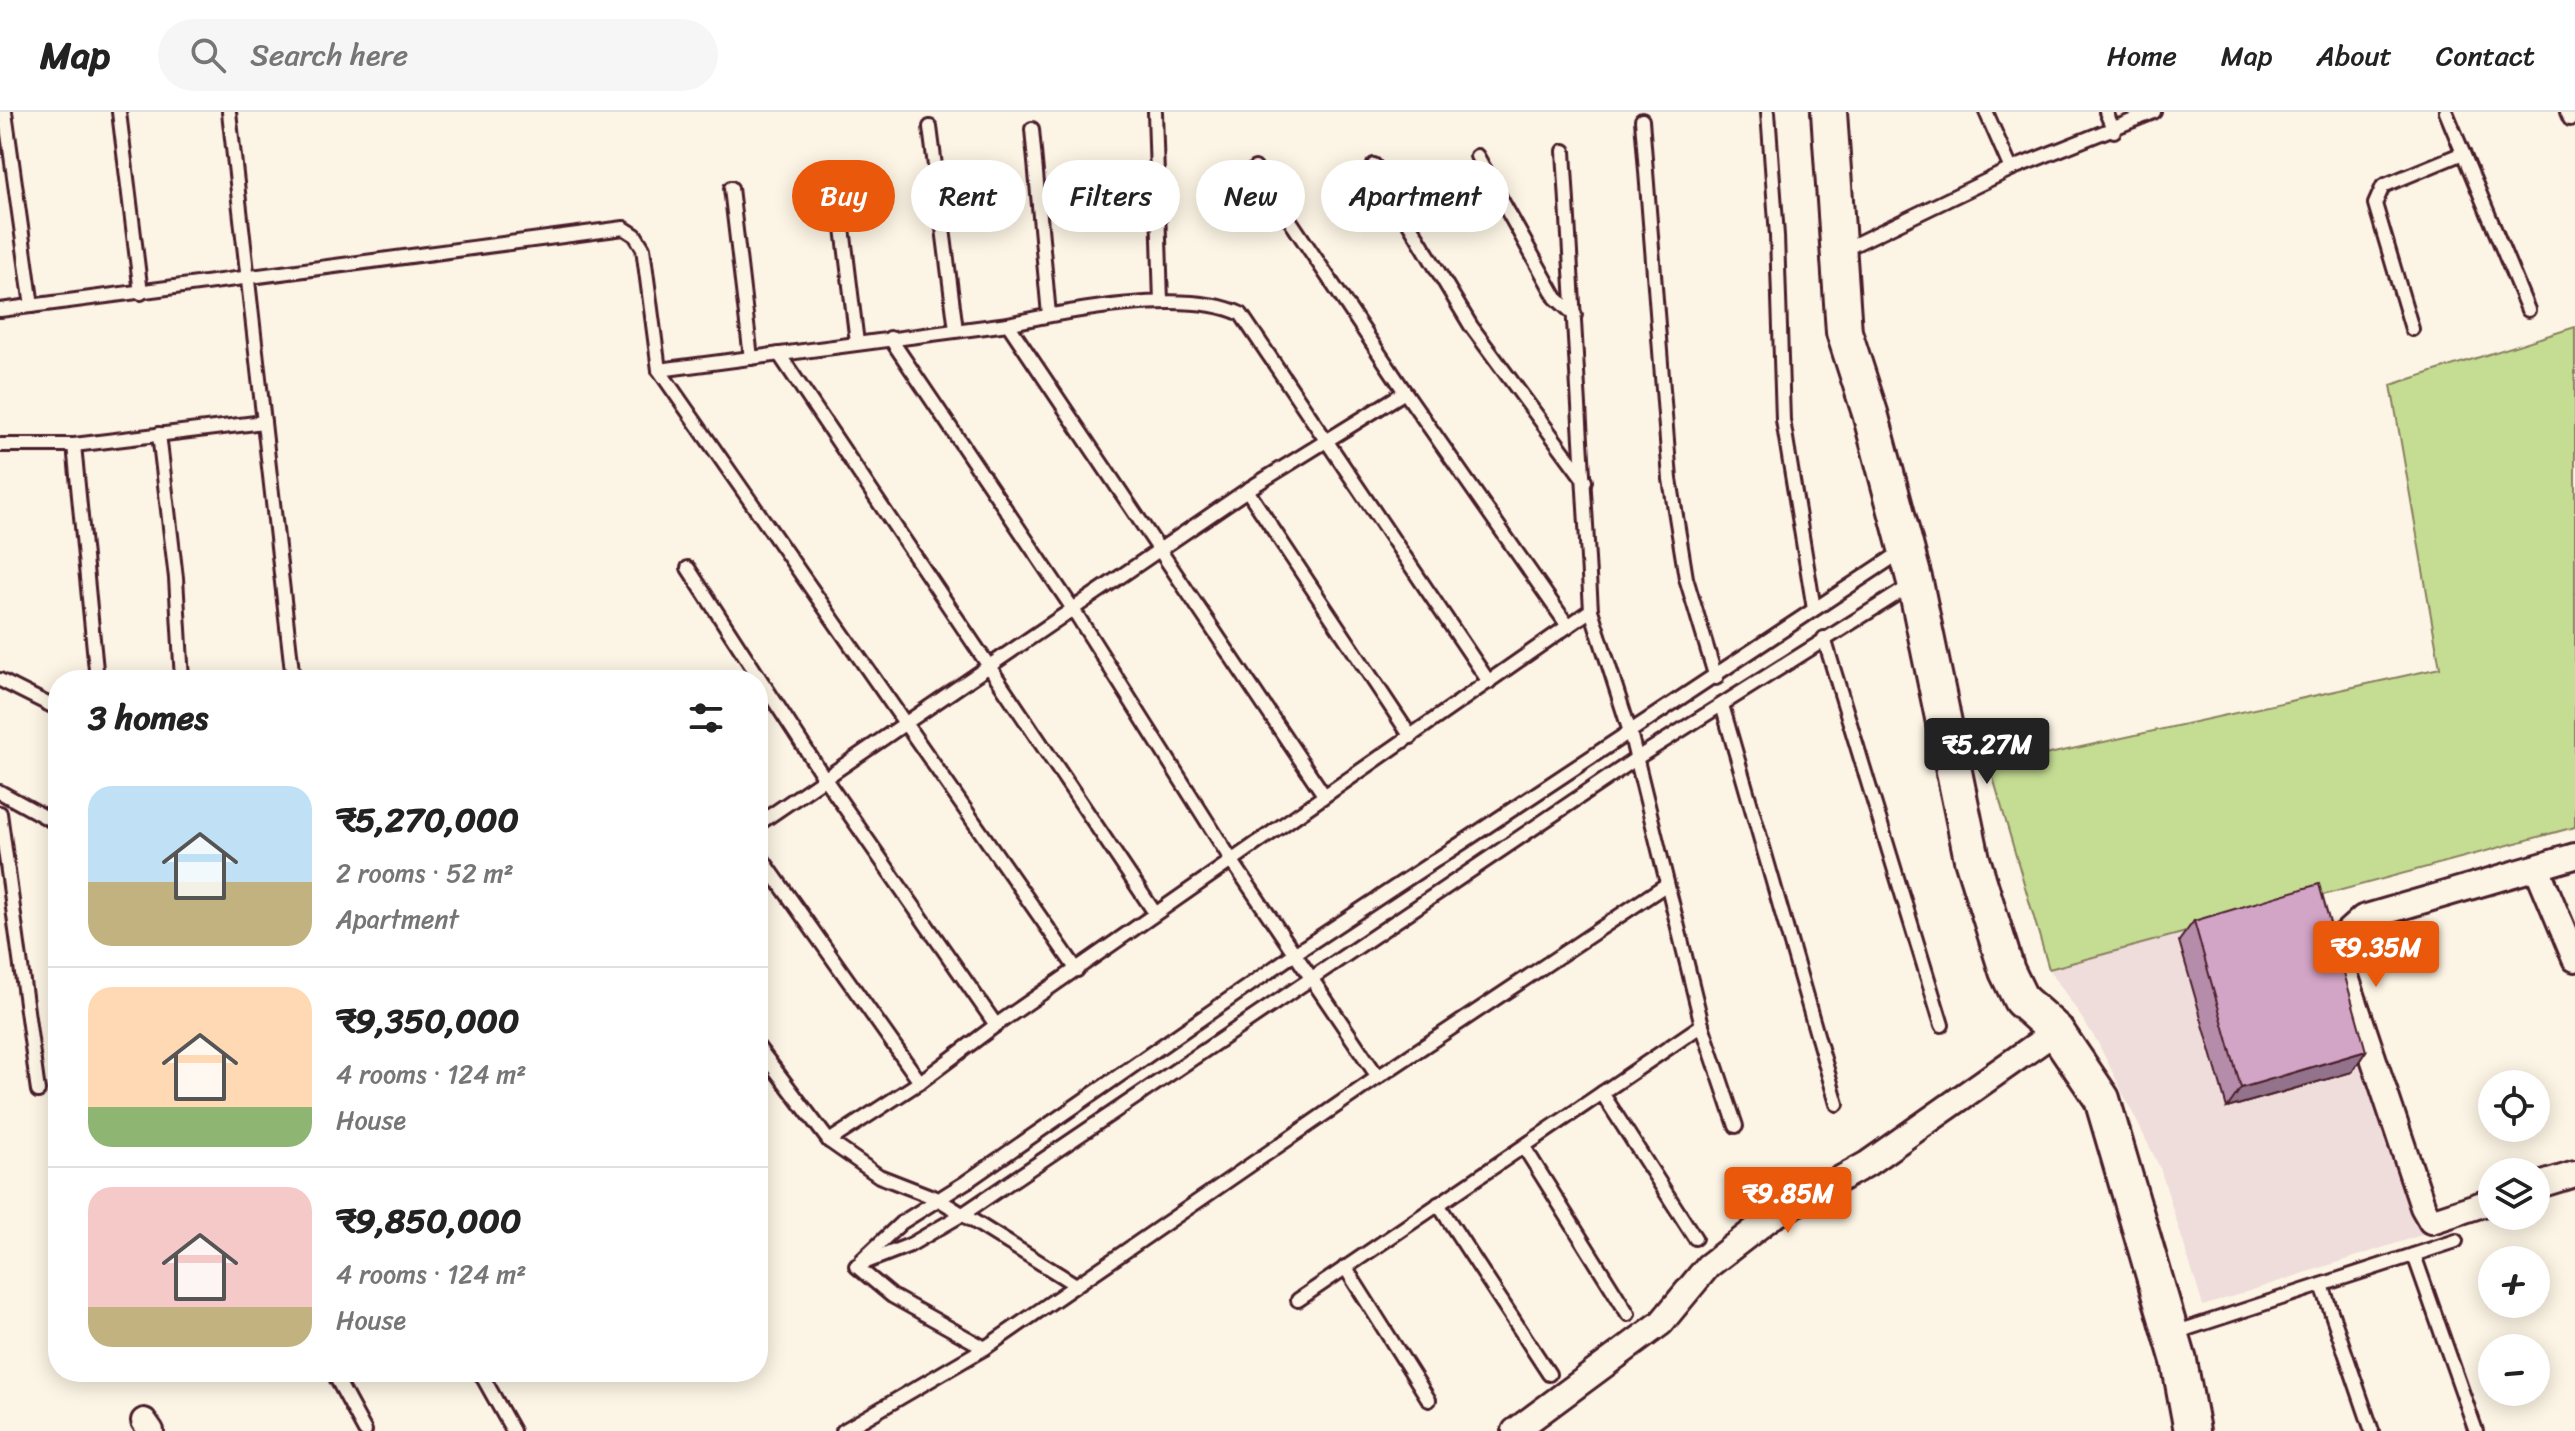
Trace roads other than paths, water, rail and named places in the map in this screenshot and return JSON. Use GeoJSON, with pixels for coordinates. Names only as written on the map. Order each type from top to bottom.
{"type":"FeatureCollection","features":[{"type":"Feature","properties":{"kind":"street"},"geometry":{"type":"LineString","coordinates":[[1829,112],[1844,332],[1915,582],[1972,859],[2021,1000],[2056,1031],[2102,1099],[2171,1334],[2192,1431]]}},
{"type":"Feature","properties":{"kind":"street"},"geometry":{"type":"LineString","coordinates":[[2478,1206],[2431,1221],[2423,1207],[2337,950],[2343,936],[2363,918],[2575,856]]}},
{"type":"Feature","properties":{"kind":"street"},"geometry":{"type":"LineString","coordinates":[[2537,868],[2575,959]]}},
{"type":"Feature","properties":{"kind":"street"},"geometry":{"type":"LineString","coordinates":[[1515,1431],[1661,1323],[1708,1266],[1770,1218],[1867,1164],[2056,1031]]}},
{"type":"Feature","properties":{"kind":"street"},"geometry":{"type":"LineString","coordinates":[[2550,1182],[2575,1174]]}},
{"type":"Feature","properties":{"kind":"lane"},"geometry":{"type":"LineString","coordinates":[[5,112],[32,306]]}},
{"type":"Feature","properties":{"kind":"lane"},"geometry":{"type":"LineString","coordinates":[[119,112],[141,293]]}},
{"type":"Feature","properties":{"kind":"lane"},"geometry":{"type":"LineString","coordinates":[[229,112],[292,670]]}},
{"type":"Feature","properties":{"kind":"lane"},"geometry":{"type":"LineString","coordinates":[[1155,112],[1161,302]]}},
{"type":"Feature","properties":{"kind":"lane"},"geometry":{"type":"LineString","coordinates":[[1768,112],[1777,236],[1783,420],[1814,609]]}},
{"type":"Feature","properties":{"kind":"lane"},"geometry":{"type":"LineString","coordinates":[[1986,112],[2011,169]]}},
{"type":"Feature","properties":{"kind":"lane"},"geometry":{"type":"LineString","coordinates":[[2106,112],[2114,131]]}},
{"type":"Feature","properties":{"kind":"lane"},"geometry":{"type":"LineString","coordinates":[[1839,252],[2011,169],[2114,131],[2154,112]]}},
{"type":"Feature","properties":{"kind":"lane"},"geometry":{"type":"LineString","coordinates":[[2446,112],[2528,310]]}},
{"type":"Feature","properties":{"kind":"lane"},"geometry":{"type":"LineString","coordinates":[[1642,120],[1670,479],[1686,578],[1716,678]]}},
{"type":"Feature","properties":{"kind":"lane"},"geometry":{"type":"LineString","coordinates":[[930,127],[956,330]]}},
{"type":"Feature","properties":{"kind":"lane"},"geometry":{"type":"LineString","coordinates":[[1032,129],[1049,315]]}},
{"type":"Feature","properties":{"kind":"lane"},"geometry":{"type":"LineString","coordinates":[[1564,151],[1591,610],[1637,758],[1702,1025],[1736,1126]]}},
{"type":"Feature","properties":{"kind":"lane"},"geometry":{"type":"LineString","coordinates":[[2412,329],[2375,204],[2383,186],[2463,153]]}},
{"type":"Feature","properties":{"kind":"lane"},"geometry":{"type":"LineString","coordinates":[[1477,156],[1556,298],[1575,315]]}},
{"type":"Feature","properties":{"kind":"lane"},"geometry":{"type":"LineString","coordinates":[[731,188],[751,358]]}},
{"type":"Feature","properties":{"kind":"lane"},"geometry":{"type":"LineString","coordinates":[[0,310],[247,280],[624,228],[635,235],[643,248],[659,370],[1077,970]]}},
{"type":"Feature","properties":{"kind":"lane"},"geometry":{"type":"LineString","coordinates":[[844,232],[857,343]]}},
{"type":"Feature","properties":{"kind":"lane"},"geometry":{"type":"LineString","coordinates":[[1298,232],[1568,626]]}},
{"type":"Feature","properties":{"kind":"lane"},"geometry":{"type":"LineString","coordinates":[[1414,232],[1471,326],[1585,481]]}},
{"type":"Feature","properties":{"kind":"lane"},"geometry":{"type":"LineString","coordinates":[[659,370],[1008,324],[1049,315],[1161,302],[1221,304],[1241,314],[1489,682]]}},
{"type":"Feature","properties":{"kind":"lane"},"geometry":{"type":"LineString","coordinates":[[1008,324],[1324,795]]}},
{"type":"Feature","properties":{"kind":"lane"},"geometry":{"type":"LineString","coordinates":[[890,338],[1073,609],[1232,861],[1297,952],[1378,1077]]}},
{"type":"Feature","properties":{"kind":"lane"},"geometry":{"type":"LineString","coordinates":[[779,354],[1155,913]]}},
{"type":"Feature","properties":{"kind":"lane"},"geometry":{"type":"LineString","coordinates":[[768,817],[986,665],[1247,490],[1405,392]]}},
{"type":"Feature","properties":{"kind":"lane"},"geometry":{"type":"LineString","coordinates":[[0,445],[74,445],[264,422]]}},
{"type":"Feature","properties":{"kind":"lane"},"geometry":{"type":"LineString","coordinates":[[159,434],[176,578],[181,670]]}},
{"type":"Feature","properties":{"kind":"lane"},"geometry":{"type":"LineString","coordinates":[[74,445],[96,670]]}},
{"type":"Feature","properties":{"kind":"lane"},"geometry":{"type":"LineString","coordinates":[[1247,490],[1411,737]]}},
{"type":"Feature","properties":{"kind":"lane"},"geometry":{"type":"LineString","coordinates":[[856,1266],[901,1223],[1297,952],[1716,678],[1906,548]]}},
{"type":"Feature","properties":{"kind":"lane"},"geometry":{"type":"LineString","coordinates":[[688,568],[754,670]]}},
{"type":"Feature","properties":{"kind":"lane"},"geometry":{"type":"LineString","coordinates":[[856,1266],[910,1245],[963,1214],[1637,758],[1915,582]]}},
{"type":"Feature","properties":{"kind":"lane"},"geometry":{"type":"LineString","coordinates":[[829,1141],[920,1082],[1155,913],[1591,610]]}},
{"type":"Feature","properties":{"kind":"lane"},"geometry":{"type":"LineString","coordinates":[[1824,638],[1942,1025]]}},
{"type":"Feature","properties":{"kind":"lane"},"geometry":{"type":"LineString","coordinates":[[0,680],[48,704]]}},
{"type":"Feature","properties":{"kind":"lane"},"geometry":{"type":"LineString","coordinates":[[768,691],[825,779],[996,1025]]}},
{"type":"Feature","properties":{"kind":"lane"},"geometry":{"type":"LineString","coordinates":[[1722,705],[1837,1104]]}},
{"type":"Feature","properties":{"kind":"lane"},"geometry":{"type":"LineString","coordinates":[[0,792],[48,818]]}},
{"type":"Feature","properties":{"kind":"lane"},"geometry":{"type":"LineString","coordinates":[[0,813],[38,1091]]}},
{"type":"Feature","properties":{"kind":"lane"},"geometry":{"type":"LineString","coordinates":[[768,867],[920,1082]]}},
{"type":"Feature","properties":{"kind":"lane"},"geometry":{"type":"LineString","coordinates":[[843,1431],[985,1348],[1378,1077],[1667,884]]}},
{"type":"Feature","properties":{"kind":"lane"},"geometry":{"type":"LineString","coordinates":[[1298,1300],[1702,1025]]}},
{"type":"Feature","properties":{"kind":"lane"},"geometry":{"type":"LineString","coordinates":[[768,1060],[829,1141],[879,1176],[938,1199],[1076,1285]]}},
{"type":"Feature","properties":{"kind":"lane"},"geometry":{"type":"LineString","coordinates":[[1602,1093],[1695,1238]]}},
{"type":"Feature","properties":{"kind":"lane"},"geometry":{"type":"LineString","coordinates":[[1524,1147],[1628,1314]]}},
{"type":"Feature","properties":{"kind":"lane"},"geometry":{"type":"LineString","coordinates":[[1438,1204],[1549,1374]]}},
{"type":"Feature","properties":{"kind":"lane"},"geometry":{"type":"LineString","coordinates":[[2431,1221],[2438,1247]]}},
{"type":"Feature","properties":{"kind":"lane"},"geometry":{"type":"LineString","coordinates":[[2171,1334],[2456,1241]]}},
{"type":"Feature","properties":{"kind":"lane"},"geometry":{"type":"LineString","coordinates":[[2414,1255],[2476,1431]]}},
{"type":"Feature","properties":{"kind":"lane"},"geometry":{"type":"LineString","coordinates":[[856,1266],[892,1296],[985,1348]]}},
{"type":"Feature","properties":{"kind":"lane"},"geometry":{"type":"LineString","coordinates":[[1345,1267],[1429,1400]]}},
{"type":"Feature","properties":{"kind":"lane"},"geometry":{"type":"LineString","coordinates":[[2322,1285],[2372,1431]]}},
{"type":"Feature","properties":{"kind":"lane"},"geometry":{"type":"LineString","coordinates":[[338,1382],[365,1431]]}},
{"type":"Feature","properties":{"kind":"lane"},"geometry":{"type":"LineString","coordinates":[[486,1382],[513,1431]]}}]}
